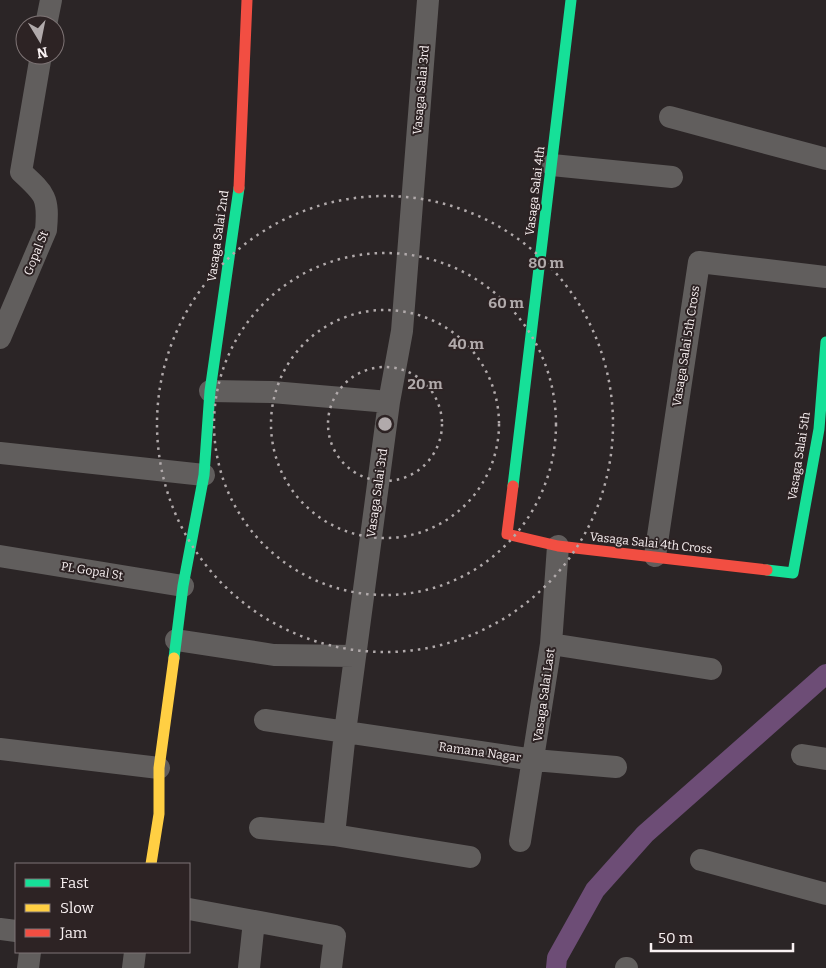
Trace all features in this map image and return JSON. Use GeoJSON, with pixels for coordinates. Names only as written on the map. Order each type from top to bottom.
{"type":"FeatureCollection","features":[{"type":"Feature","properties":{"kind":"street"},"geometry":{"type":"LineString","coordinates":[[48,15],[50,0]]}},
{"type":"Feature","properties":{"kind":"street","name":"Vasaga Salai 2nd"},"geometry":{"type":"LineString","coordinates":[[151,863],[159,814],[159,768],[183,586],[204,476],[210,391],[239,192],[247,0]]}},
{"type":"Feature","properties":{"kind":"street","name":"Vasaga Salai 3rd"},"geometry":{"type":"LineString","coordinates":[[334,836],[345,732],[389,402],[402,331],[428,0]]}},
{"type":"Feature","properties":{"kind":"street","name":"Vasaga Salai 4th"},"geometry":{"type":"LineString","coordinates":[[507,534],[571,0]]}},
{"type":"Feature","properties":{"kind":"street","name":"Gopal St"},"geometry":{"type":"LineString","coordinates":[[0,338],[6,311],[46,230],[48,211],[43,193],[21,172],[39,65]]}},
{"type":"Feature","properties":{"kind":"street"},"geometry":{"type":"LineString","coordinates":[[670,117],[826,159]]}},
{"type":"Feature","properties":{"kind":"street"},"geometry":{"type":"LineString","coordinates":[[552,165],[672,177]]}},
{"type":"Feature","properties":{"kind":"street","name":"Vasaga Salai 5th Cross"},"geometry":{"type":"LineString","coordinates":[[655,556],[699,262],[826,277]]}},
{"type":"Feature","properties":{"kind":"street","name":"Vasaga Salai 5th"},"geometry":{"type":"LineString","coordinates":[[793,573],[819,429],[826,342]]}},
{"type":"Feature","properties":{"kind":"street"},"geometry":{"type":"LineString","coordinates":[[210,391],[272,392],[389,402]]}},
{"type":"Feature","properties":{"kind":"street"},"geometry":{"type":"LineString","coordinates":[[0,453],[204,476]]}},
{"type":"Feature","properties":{"kind":"street","name":"Vasaga Salai 4th Cross"},"geometry":{"type":"LineString","coordinates":[[507,534],[558,546],[793,573]]}},
{"type":"Feature","properties":{"kind":"street","name":"Vasaga Salai Last"},"geometry":{"type":"LineString","coordinates":[[520,842],[551,644],[558,546]]}},
{"type":"Feature","properties":{"kind":"street","name":"PL Gopal St"},"geometry":{"type":"LineString","coordinates":[[0,556],[183,586]]}},
{"type":"Feature","properties":{"kind":"street"},"geometry":{"type":"LineString","coordinates":[[176,640],[274,655],[356,656]]}},
{"type":"Feature","properties":{"kind":"street"},"geometry":{"type":"LineString","coordinates":[[551,644],[711,670]]}},
{"type":"Feature","properties":{"kind":"street","name":"Ramana Nagar"},"geometry":{"type":"LineString","coordinates":[[265,720],[534,760],[616,767]]}},
{"type":"Feature","properties":{"kind":"street"},"geometry":{"type":"LineString","coordinates":[[0,749],[159,768]]}},
{"type":"Feature","properties":{"kind":"street"},"geometry":{"type":"LineString","coordinates":[[802,755],[826,759]]}},
{"type":"Feature","properties":{"kind":"street"},"geometry":{"type":"LineString","coordinates":[[260,828],[334,836],[470,857]]}},
{"type":"Feature","properties":{"kind":"street"},"geometry":{"type":"LineString","coordinates":[[701,860],[826,894]]}},
{"type":"Feature","properties":{"kind":"street"},"geometry":{"type":"LineString","coordinates":[[190,908],[335,936],[331,968]]}},
{"type":"Feature","properties":{"kind":"street"},"geometry":{"type":"LineString","coordinates":[[249,968],[254,921]]}},
{"type":"Feature","properties":{"kind":"street"},"geometry":{"type":"LineString","coordinates":[[0,929],[15,931]]}},
{"type":"Feature","properties":{"kind":"street"},"geometry":{"type":"LineString","coordinates":[[28,968],[30,953]]}},
{"type":"Feature","properties":{"kind":"street"},"geometry":{"type":"LineString","coordinates":[[133,968],[135,953]]}},
{"type":"Feature","properties":{"kind":"waterway"},"geometry":{"type":"LineString","coordinates":[[556,968],[557,958],[595,890],[645,834],[826,674]]}},
{"type":"Feature","properties":{"kind":"traffic: fast"},"geometry":{"type":"LineString","coordinates":[[513,486],[571,0]]}},
{"type":"Feature","properties":{"kind":"traffic: fast"},"geometry":{"type":"LineString","coordinates":[[174,658],[183,586],[204,475],[210,391],[239,188]]}},
{"type":"Feature","properties":{"kind":"traffic: fast"},"geometry":{"type":"LineString","coordinates":[[767,570],[793,573],[819,429],[826,342]]}},
{"type":"Feature","properties":{"kind":"traffic: slow"},"geometry":{"type":"LineString","coordinates":[[151,863],[159,814],[159,768],[174,658]]}},
{"type":"Feature","properties":{"kind":"traffic: jam"},"geometry":{"type":"LineString","coordinates":[[239,188],[247,0]]}},
{"type":"Feature","properties":{"kind":"traffic: jam"},"geometry":{"type":"LineString","coordinates":[[513,486],[507,534],[558,546],[767,570]]}}]}
